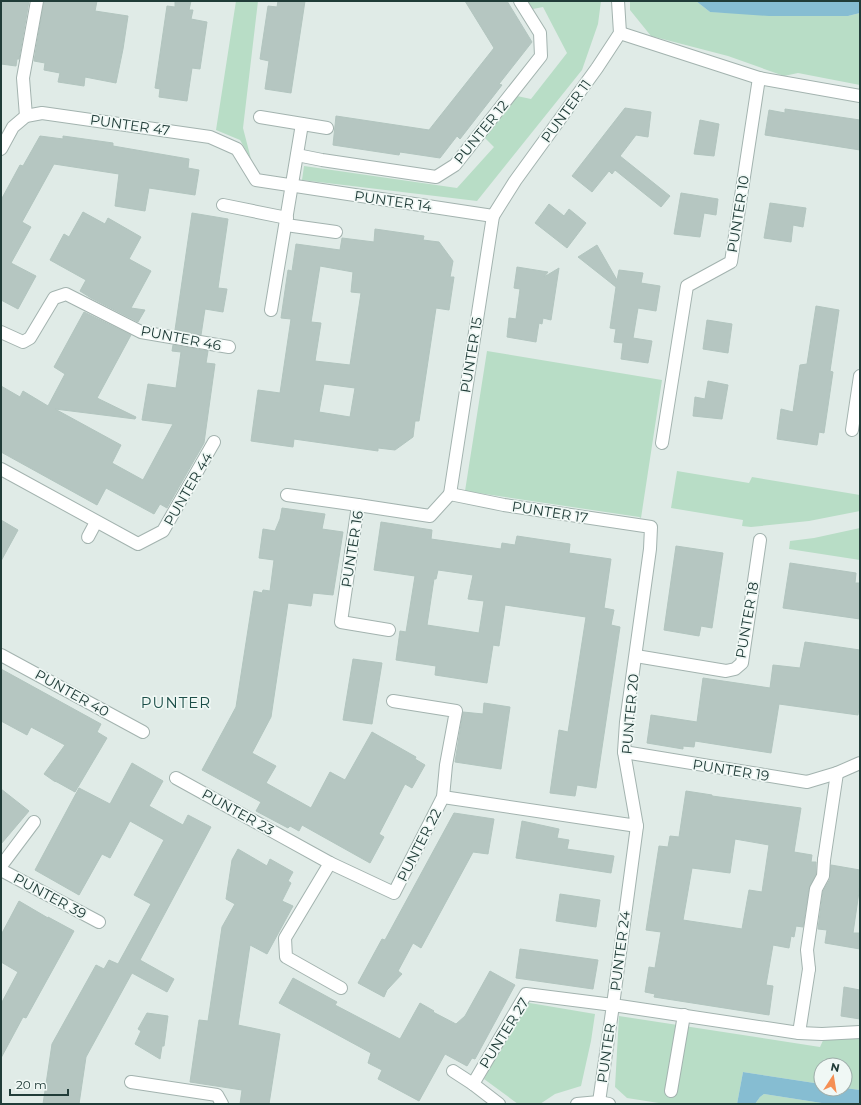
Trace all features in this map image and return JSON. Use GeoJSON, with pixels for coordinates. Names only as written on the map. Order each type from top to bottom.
{"type":"FeatureCollection","features":[{"type":"Feature","properties":{"kind":"street"},"geometry":{"type":"LineString","coordinates":[[1,149],[13,127],[26,116],[23,78],[37,1]]}},
{"type":"Feature","properties":{"kind":"street","name":"PUNTER 12"},"geometry":{"type":"LineString","coordinates":[[297,155],[436,177],[455,166],[541,56],[540,33],[520,1]]}},
{"type":"Feature","properties":{"kind":"street"},"geometry":{"type":"LineString","coordinates":[[618,1],[620,33],[759,78],[860,96]]}},
{"type":"Feature","properties":{"kind":"street","name":"PUNTER 11"},"geometry":{"type":"LineString","coordinates":[[493,216],[515,181],[597,68],[620,33]]}},
{"type":"Feature","properties":{"kind":"street","name":"PUNTER 10"},"geometry":{"type":"LineString","coordinates":[[662,443],[687,286],[730,262],[759,78]]}},
{"type":"Feature","properties":{"kind":"street","name":"PUNTER 47"},"geometry":{"type":"LineString","coordinates":[[26,116],[42,113],[210,137],[237,149],[256,180]]}},
{"type":"Feature","properties":{"kind":"street"},"geometry":{"type":"LineString","coordinates":[[260,117],[327,128]]}},
{"type":"Feature","properties":{"kind":"street"},"geometry":{"type":"LineString","coordinates":[[271,310],[293,186],[302,124]]}},
{"type":"Feature","properties":{"kind":"street","name":"PUNTER 14"},"geometry":{"type":"LineString","coordinates":[[256,180],[493,216]]}},
{"type":"Feature","properties":{"kind":"street"},"geometry":{"type":"LineString","coordinates":[[223,205],[287,222],[336,232]]}},
{"type":"Feature","properties":{"kind":"street","name":"PUNTER 15"},"geometry":{"type":"LineString","coordinates":[[450,494],[493,216]]}},
{"type":"Feature","properties":{"kind":"street","name":"PUNTER 46"},"geometry":{"type":"LineString","coordinates":[[1,332],[22,342],[30,338],[54,298],[66,294],[141,332],[229,347]]}},
{"type":"Feature","properties":{"kind":"street"},"geometry":{"type":"LineString","coordinates":[[852,430],[860,376]]}},
{"type":"Feature","properties":{"kind":"street","name":"PUNTER 44"},"geometry":{"type":"LineString","coordinates":[[1,469],[138,544],[164,531],[214,442]]}},
{"type":"Feature","properties":{"kind":"street","name":"PUNTER 16"},"geometry":{"type":"LineString","coordinates":[[389,630],[341,622],[358,505],[430,516],[450,494]]}},
{"type":"Feature","properties":{"kind":"street","name":"PUNTER 17"},"geometry":{"type":"LineString","coordinates":[[450,494],[504,505],[651,527]]}},
{"type":"Feature","properties":{"kind":"street"},"geometry":{"type":"LineString","coordinates":[[287,495],[358,505]]}},
{"type":"Feature","properties":{"kind":"street"},"geometry":{"type":"LineString","coordinates":[[88,537],[96,522]]}},
{"type":"Feature","properties":{"kind":"street","name":"PUNTER 20"},"geometry":{"type":"LineString","coordinates":[[637,826],[624,752],[650,549],[651,527]]}},
{"type":"Feature","properties":{"kind":"street","name":"PUNTER 18"},"geometry":{"type":"LineString","coordinates":[[636,656],[726,671],[735,669],[742,663],[760,540]]}},
{"type":"Feature","properties":{"kind":"street","name":"PUNTER 40"},"geometry":{"type":"LineString","coordinates":[[1,655],[143,732]]}},
{"type":"Feature","properties":{"kind":"street"},"geometry":{"type":"LineString","coordinates":[[393,701],[456,711],[446,765],[443,797],[637,826]]}},
{"type":"Feature","properties":{"kind":"street","name":"PUNTER 19"},"geometry":{"type":"LineString","coordinates":[[624,752],[807,782],[837,773],[860,763]]}},
{"type":"Feature","properties":{"kind":"street"},"geometry":{"type":"LineString","coordinates":[[799,1033],[809,969],[806,950],[816,889],[823,876],[837,773]]}},
{"type":"Feature","properties":{"kind":"street","name":"PUNTER 23"},"geometry":{"type":"LineString","coordinates":[[176,778],[299,846]]}},
{"type":"Feature","properties":{"kind":"street","name":"PUNTER 22"},"geometry":{"type":"LineString","coordinates":[[299,846],[394,894],[443,797]]}},
{"type":"Feature","properties":{"kind":"street","name":"PUNTER 39"},"geometry":{"type":"LineString","coordinates":[[1,866],[34,822]]}},
{"type":"Feature","properties":{"kind":"street","name":"PUNTER 24"},"geometry":{"type":"LineString","coordinates":[[637,826],[613,1005],[799,1033],[822,1034],[860,1032]]}},
{"type":"Feature","properties":{"kind":"street"},"geometry":{"type":"LineString","coordinates":[[330,863],[286,938],[286,957],[341,988]]}},
{"type":"Feature","properties":{"kind":"street","name":"PUNTER 39"},"geometry":{"type":"LineString","coordinates":[[1,870],[100,922]]}},
{"type":"Feature","properties":{"kind":"street","name":"PUNTER 27"},"geometry":{"type":"LineString","coordinates":[[473,1084],[526,994],[613,1005]]}},
{"type":"Feature","properties":{"kind":"street","name":"PUNTER"},"geometry":{"type":"LineString","coordinates":[[604,1103],[613,1005]]}},
{"type":"Feature","properties":{"kind":"street"},"geometry":{"type":"LineString","coordinates":[[671,1091],[684,1016]]}},
{"type":"Feature","properties":{"kind":"street","name":"PUNTER 27"},"geometry":{"type":"LineString","coordinates":[[453,1072],[473,1084],[499,1104]]}},
{"type":"Feature","properties":{"kind":"street"},"geometry":{"type":"LineString","coordinates":[[131,1082],[216,1095],[222,1104]]}},
{"type":"Feature","properties":{"kind":"street"},"geometry":{"type":"LineString","coordinates":[[576,1104],[604,1103]]}},
{"type":"Feature","properties":{"kind":"green space"},"geometry":{"type":"Polygon","coordinates":[[[236,1],[258,1],[243,128],[251,159],[240,140],[216,130],[236,1]]]}},
{"type":"Feature","properties":{"kind":"green space"},"geometry":{"type":"Polygon","coordinates":[[[523,1],[601,1],[598,24],[582,70],[477,201],[302,180],[304,166],[457,188],[494,147],[484,137],[517,96],[531,99],[567,53],[543,7],[528,10],[523,1]]]}},
{"type":"Feature","properties":{"kind":"green space"},"geometry":{"type":"Polygon","coordinates":[[[630,1],[696,1],[710,12],[848,16],[860,13],[860,85],[798,73],[784,76],[728,56],[651,36],[630,10],[630,1]]]}},
{"type":"Feature","properties":{"kind":"green space"},"geometry":{"type":"Polygon","coordinates":[[[487,351],[662,380],[641,518],[465,491],[487,351]]]}},
{"type":"Feature","properties":{"kind":"green space"},"geometry":{"type":"Polygon","coordinates":[[[677,471],[749,483],[752,477],[860,495],[860,511],[809,521],[751,527],[742,526],[743,520],[671,508],[677,471]]]}},
{"type":"Feature","properties":{"kind":"green space"},"geometry":{"type":"Polygon","coordinates":[[[860,528],[860,560],[789,549],[790,541],[814,538],[860,528]]]}},
{"type":"Feature","properties":{"kind":"green space"},"geometry":{"type":"Polygon","coordinates":[[[524,1002],[595,1014],[591,1041],[581,1086],[555,1094],[540,1104],[518,1104],[484,1079],[524,1002]]]}},
{"type":"Feature","properties":{"kind":"green space"},"geometry":{"type":"Polygon","coordinates":[[[619,1016],[820,1047],[826,1034],[860,1039],[860,1090],[853,1089],[853,1057],[813,1057],[813,1083],[743,1072],[737,1104],[665,1104],[627,1098],[615,1087],[619,1016]]]}},
{"type":"Feature","properties":{"kind":"green space"},"geometry":{"type":"Polygon","coordinates":[[[764,1094],[828,1104],[755,1104],[764,1094]]]}},
{"type":"Feature","properties":{"kind":"water"},"geometry":{"type":"Polygon","coordinates":[[[696,1],[860,1],[860,13],[848,16],[769,16],[710,12],[696,1]]]}},
{"type":"Feature","properties":{"kind":"water"},"geometry":{"type":"Polygon","coordinates":[[[743,1072],[813,1083],[813,1097],[853,1097],[853,1089],[860,1090],[860,1104],[828,1104],[764,1094],[755,1104],[737,1104],[743,1072]]]}},
{"type":"Feature","properties":{"kind":"building"},"geometry":{"type":"Polygon","coordinates":[[[1,1],[29,1],[19,59],[17,59],[16,66],[1,64],[1,1]]]}},
{"type":"Feature","properties":{"kind":"building"},"geometry":{"type":"Polygon","coordinates":[[[44,1],[97,1],[95,11],[128,16],[116,83],[85,77],[84,86],[58,82],[60,73],[44,70],[45,63],[34,61],[44,1]]]}},
{"type":"Feature","properties":{"kind":"building"},"geometry":{"type":"Polygon","coordinates":[[[175,1],[191,1],[189,10],[193,10],[191,19],[207,22],[200,69],[192,68],[187,101],[159,97],[160,89],[155,88],[167,6],[175,7],[175,1]]]}},
{"type":"Feature","properties":{"kind":"building"},"geometry":{"type":"Polygon","coordinates":[[[278,1],[305,1],[291,93],[265,89],[269,61],[260,59],[268,6],[277,7],[278,1]]]}},
{"type":"Feature","properties":{"kind":"building"},"geometry":{"type":"Polygon","coordinates":[[[465,1],[507,1],[532,42],[499,84],[502,85],[460,139],[457,136],[440,158],[400,152],[399,155],[333,145],[336,116],[429,130],[494,48],[465,1]]]}},
{"type":"Feature","properties":{"kind":"building"},"geometry":{"type":"Polygon","coordinates":[[[625,108],[651,112],[648,137],[636,135],[620,156],[670,196],[661,207],[615,170],[612,174],[609,171],[592,192],[572,176],[625,108]]]}},
{"type":"Feature","properties":{"kind":"building"},"geometry":{"type":"Polygon","coordinates":[[[785,109],[860,120],[860,150],[765,135],[769,110],[785,113],[785,109]]]}},
{"type":"Feature","properties":{"kind":"building"},"geometry":{"type":"Polygon","coordinates":[[[700,120],[719,124],[714,156],[694,154],[700,120]]]}},
{"type":"Feature","properties":{"kind":"building"},"geometry":{"type":"Polygon","coordinates":[[[40,136],[63,139],[63,136],[113,143],[113,146],[189,159],[188,168],[199,170],[195,195],[149,188],[145,211],[115,206],[119,174],[54,164],[22,222],[31,227],[11,263],[36,276],[18,309],[1,300],[1,200],[20,165],[23,166],[40,136]]]}},
{"type":"Feature","properties":{"kind":"building"},"geometry":{"type":"Polygon","coordinates":[[[681,193],[718,199],[716,215],[704,213],[700,237],[674,234],[681,193]]]}},
{"type":"Feature","properties":{"kind":"building"},"geometry":{"type":"Polygon","coordinates":[[[770,203],[806,208],[803,227],[793,225],[791,242],[764,238],[770,203]]]}},
{"type":"Feature","properties":{"kind":"building"},"geometry":{"type":"Polygon","coordinates":[[[549,204],[564,216],[569,209],[586,223],[567,248],[535,223],[549,204]]]}},
{"type":"Feature","properties":{"kind":"building"},"geometry":{"type":"Polygon","coordinates":[[[83,212],[105,224],[108,218],[141,237],[129,259],[151,271],[131,308],[145,310],[138,322],[80,291],[86,280],[50,260],[64,234],[69,237],[83,212]]]}},
{"type":"Feature","properties":{"kind":"building"},"geometry":{"type":"Polygon","coordinates":[[[192,213],[228,219],[218,288],[227,289],[223,312],[205,309],[201,335],[175,330],[192,213]]]}},
{"type":"Feature","properties":{"kind":"building"},"geometry":{"type":"Polygon","coordinates":[[[375,229],[424,236],[423,240],[439,242],[453,261],[450,277],[454,277],[449,310],[436,308],[419,421],[415,421],[413,437],[395,450],[378,448],[378,451],[294,439],[293,447],[251,441],[258,390],[280,393],[291,319],[281,318],[288,270],[292,271],[296,244],[340,250],[342,238],[374,242],[375,229]],[[320,266],[311,322],[321,323],[315,361],[350,365],[361,293],[351,292],[353,272],[320,266]],[[324,384],[319,412],[350,417],[355,388],[324,384]]]}},
{"type":"Feature","properties":{"kind":"building"},"geometry":{"type":"Polygon","coordinates":[[[597,245],[617,280],[619,270],[643,273],[641,283],[660,286],[656,311],[638,308],[633,338],[652,341],[648,363],[621,359],[623,343],[614,342],[616,329],[610,328],[616,287],[578,257],[597,245]]]}},
{"type":"Feature","properties":{"kind":"building"},"geometry":{"type":"Polygon","coordinates":[[[517,267],[548,272],[544,277],[559,268],[551,320],[543,318],[542,324],[539,323],[536,342],[507,337],[509,318],[516,319],[520,289],[514,288],[517,267]]]}},
{"type":"Feature","properties":{"kind":"building"},"geometry":{"type":"Polygon","coordinates":[[[816,306],[839,310],[830,371],[833,372],[824,433],[819,432],[817,445],[777,439],[781,409],[793,412],[800,365],[807,364],[816,306]]]}},
{"type":"Feature","properties":{"kind":"building"},"geometry":{"type":"Polygon","coordinates":[[[84,312],[131,335],[97,398],[136,417],[135,419],[55,409],[121,445],[112,463],[143,480],[173,424],[142,420],[148,384],[176,388],[181,352],[172,351],[173,345],[208,351],[206,363],[215,364],[204,443],[167,508],[160,504],[154,514],[106,488],[97,505],[1,452],[1,386],[20,397],[23,391],[48,406],[65,374],[54,367],[84,312]]]}},
{"type":"Feature","properties":{"kind":"building"},"geometry":{"type":"Polygon","coordinates":[[[707,320],[732,324],[728,353],[703,349],[707,320]]]}},
{"type":"Feature","properties":{"kind":"building"},"geometry":{"type":"Polygon","coordinates":[[[708,381],[728,385],[722,419],[693,416],[695,397],[705,399],[708,381]]]}},
{"type":"Feature","properties":{"kind":"building"},"geometry":{"type":"Polygon","coordinates":[[[282,508],[325,514],[322,529],[343,532],[333,595],[313,593],[311,606],[288,603],[271,717],[252,753],[276,766],[266,783],[311,808],[330,772],[345,780],[372,732],[416,757],[415,759],[425,765],[412,788],[405,784],[379,834],[384,837],[370,863],[302,825],[299,831],[290,826],[288,828],[256,811],[261,802],[202,770],[236,707],[254,591],[262,593],[263,590],[270,591],[274,560],[259,558],[263,529],[275,531],[280,519],[282,508]]]}},
{"type":"Feature","properties":{"kind":"building"},"geometry":{"type":"Polygon","coordinates":[[[1,520],[18,530],[1,561],[1,520]]]}},
{"type":"Feature","properties":{"kind":"building"},"geometry":{"type":"Polygon","coordinates":[[[381,522],[432,530],[431,539],[501,549],[502,543],[515,545],[517,536],[570,544],[569,553],[611,559],[604,608],[614,610],[611,625],[620,627],[596,788],[577,785],[575,796],[550,793],[559,730],[568,732],[586,617],[505,605],[499,646],[493,645],[487,683],[435,675],[436,666],[396,660],[400,631],[406,632],[415,576],[374,570],[381,522]],[[438,570],[436,579],[434,579],[427,625],[479,633],[484,601],[468,599],[473,575],[438,570]]]}},
{"type":"Feature","properties":{"kind":"building"},"geometry":{"type":"Polygon","coordinates":[[[676,546],[723,553],[712,628],[701,626],[699,636],[664,630],[676,546]]]}},
{"type":"Feature","properties":{"kind":"building"},"geometry":{"type":"Polygon","coordinates":[[[790,563],[856,573],[855,583],[860,583],[860,619],[783,608],[790,563]]]}},
{"type":"Feature","properties":{"kind":"building"},"geometry":{"type":"Polygon","coordinates":[[[805,642],[860,650],[860,701],[858,715],[779,704],[771,753],[695,741],[694,747],[683,746],[683,749],[647,743],[651,715],[697,722],[703,678],[770,688],[773,665],[800,668],[805,642]]]}},
{"type":"Feature","properties":{"kind":"building"},"geometry":{"type":"Polygon","coordinates":[[[353,659],[382,663],[372,724],[343,720],[353,659]]]}},
{"type":"Feature","properties":{"kind":"building"},"geometry":{"type":"Polygon","coordinates":[[[1,669],[101,724],[97,732],[107,738],[75,792],[44,774],[65,745],[31,727],[27,735],[1,721],[1,669]]]}},
{"type":"Feature","properties":{"kind":"building"},"geometry":{"type":"Polygon","coordinates":[[[484,703],[510,707],[501,769],[455,762],[463,712],[483,714],[484,703]]]}},
{"type":"Feature","properties":{"kind":"building"},"geometry":{"type":"Polygon","coordinates":[[[132,763],[163,781],[149,806],[183,825],[188,815],[211,827],[140,960],[174,979],[167,992],[132,973],[86,1057],[79,1104],[43,1104],[52,1044],[96,965],[104,969],[109,960],[118,964],[151,904],[134,895],[164,840],[130,821],[110,858],[102,854],[79,895],[35,870],[79,788],[110,804],[132,763]]]}},
{"type":"Feature","properties":{"kind":"building"},"geometry":{"type":"Polygon","coordinates":[[[1,789],[29,811],[1,844],[1,789]]]}},
{"type":"Feature","properties":{"kind":"building"},"geometry":{"type":"Polygon","coordinates":[[[686,791],[801,808],[794,852],[812,855],[811,862],[816,862],[816,874],[809,888],[803,927],[796,926],[794,937],[791,936],[789,948],[773,945],[766,985],[773,986],[769,1015],[654,997],[655,994],[645,992],[649,967],[655,968],[661,932],[646,930],[659,846],[668,847],[670,836],[679,837],[686,791]],[[735,839],[730,873],[692,868],[683,920],[742,929],[749,890],[762,892],[769,845],[735,839]]]}},
{"type":"Feature","properties":{"kind":"building"},"geometry":{"type":"Polygon","coordinates":[[[454,813],[494,819],[488,854],[473,852],[421,948],[413,943],[398,971],[402,974],[387,990],[384,997],[358,983],[382,939],[385,940],[454,813]]]}},
{"type":"Feature","properties":{"kind":"building"},"geometry":{"type":"Polygon","coordinates":[[[522,821],[559,829],[557,838],[569,840],[567,849],[614,856],[611,873],[516,858],[522,821]]]}},
{"type":"Feature","properties":{"kind":"building"},"geometry":{"type":"Polygon","coordinates":[[[238,849],[267,866],[270,859],[293,872],[288,881],[291,883],[282,901],[293,906],[267,954],[250,945],[238,1025],[280,1034],[269,1104],[240,1104],[242,1090],[190,1082],[199,1020],[208,1021],[222,927],[235,904],[226,899],[232,860],[238,849]]]}},
{"type":"Feature","properties":{"kind":"building"},"geometry":{"type":"Polygon","coordinates":[[[831,865],[860,870],[860,885],[853,933],[860,933],[860,949],[825,943],[827,930],[818,929],[823,891],[830,879],[831,865]]]}},
{"type":"Feature","properties":{"kind":"building"},"geometry":{"type":"Polygon","coordinates":[[[560,894],[600,900],[596,927],[556,921],[560,894]]]}},
{"type":"Feature","properties":{"kind":"building"},"geometry":{"type":"Polygon","coordinates":[[[19,901],[74,931],[26,1018],[23,1017],[1,1058],[1,1004],[18,972],[1,962],[1,935],[19,901]]]}},
{"type":"Feature","properties":{"kind":"building"},"geometry":{"type":"Polygon","coordinates":[[[520,949],[598,960],[593,989],[516,978],[520,949]]]}},
{"type":"Feature","properties":{"kind":"building"},"geometry":{"type":"Polygon","coordinates":[[[490,971],[515,985],[475,1059],[472,1058],[467,1066],[445,1054],[419,1101],[378,1079],[382,1070],[368,1063],[371,1053],[279,1003],[293,978],[337,1002],[335,1005],[400,1039],[420,1003],[434,1011],[433,1012],[456,1024],[465,1016],[490,971]]]}},
{"type":"Feature","properties":{"kind":"building"},"geometry":{"type":"Polygon","coordinates":[[[844,987],[860,990],[860,1019],[841,1016],[844,987]]]}},
{"type":"Feature","properties":{"kind":"building"},"geometry":{"type":"Polygon","coordinates":[[[147,1013],[168,1016],[164,1046],[162,1046],[160,1059],[135,1044],[141,1031],[138,1029],[147,1013]]]}},
{"type":"Feature","properties":{"kind":"district","name":"PUNTER"},"geometry":{"type":"Point","coordinates":[176,702]}}]}
